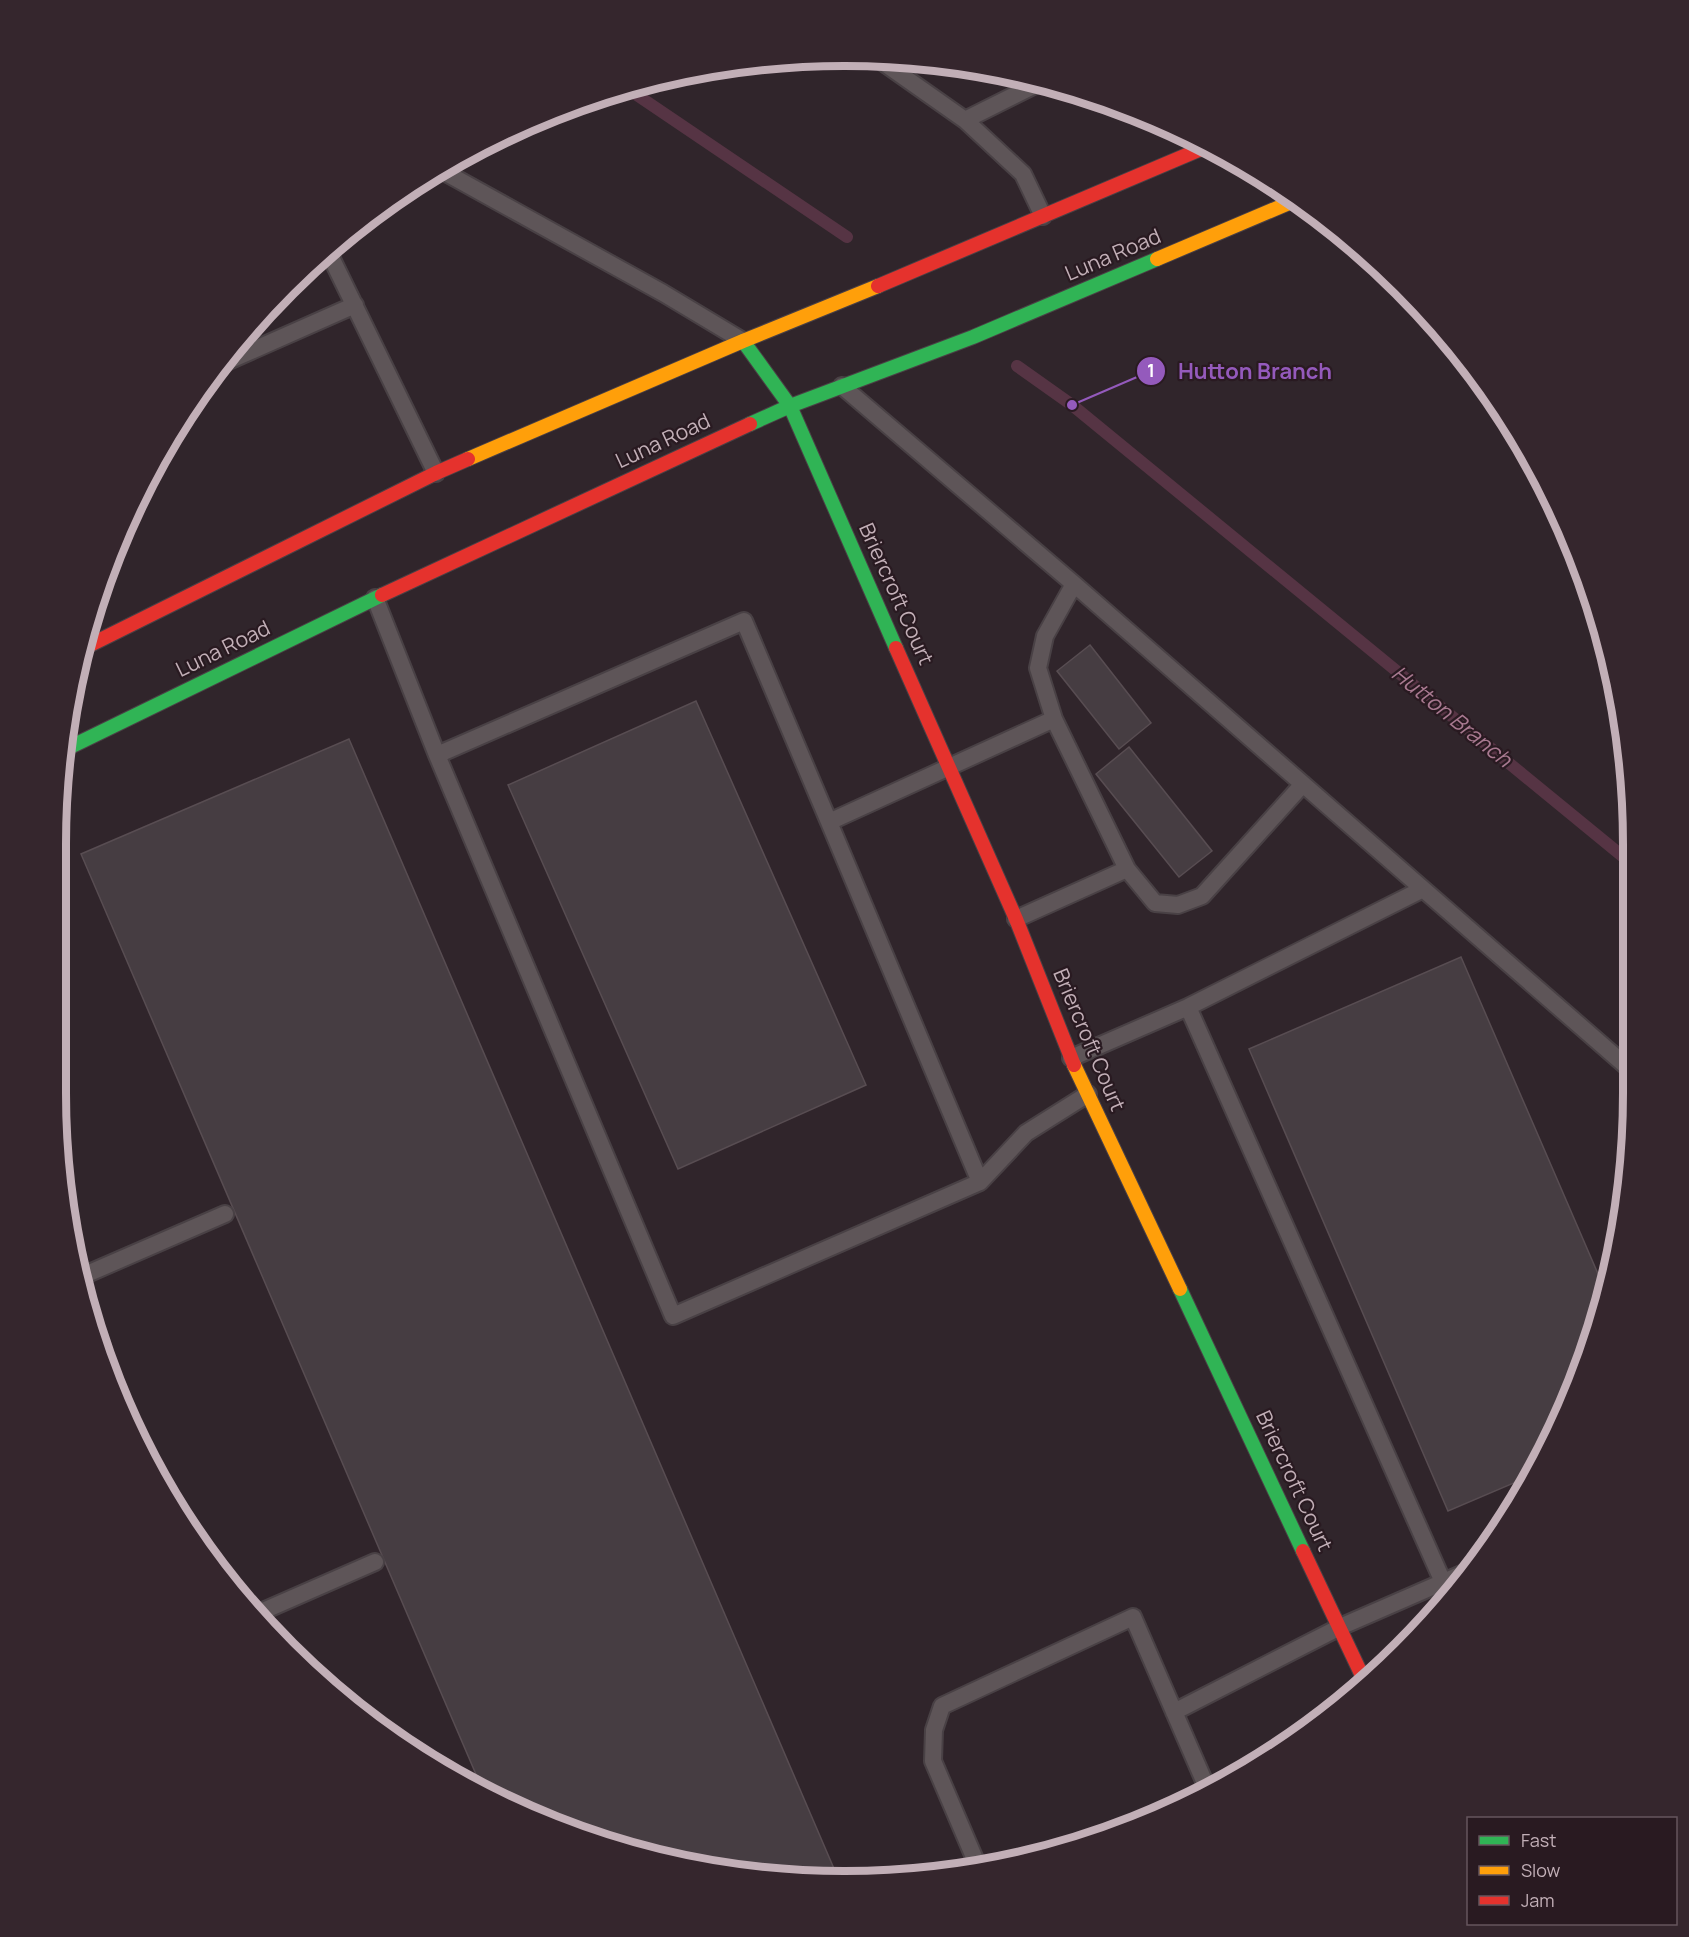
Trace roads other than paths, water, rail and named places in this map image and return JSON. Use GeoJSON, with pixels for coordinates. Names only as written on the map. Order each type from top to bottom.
{"type":"FeatureCollection","features":[{"type":"Feature","properties":{"kind":"main road"},"geometry":{"type":"LineString","coordinates":[[93,644],[436,473],[1197,150]]}},
{"type":"Feature","properties":{"kind":"main road","name":"Luna Road"},"geometry":{"type":"LineString","coordinates":[[73,746],[375,598],[790,406],[973,337],[1287,204]]}},
{"type":"Feature","properties":{"kind":"main road","name":"Briercroft Court"},"geometry":{"type":"LineString","coordinates":[[743,341],[790,406],[1016,919],[1071,1058],[1362,1675]]}},
{"type":"Feature","properties":{"kind":"lane"},"geometry":{"type":"LineString","coordinates":[[891,68],[965,120],[1023,174],[1042,216]]}},
{"type":"Feature","properties":{"kind":"lane"},"geometry":{"type":"LineString","coordinates":[[965,120],[1028,89]]}},
{"type":"Feature","properties":{"kind":"lane"},"geometry":{"type":"LineString","coordinates":[[448,174],[663,292],[743,341]]}},
{"type":"Feature","properties":{"kind":"lane"},"geometry":{"type":"LineString","coordinates":[[332,258],[436,473]]}},
{"type":"Feature","properties":{"kind":"lane"},"geometry":{"type":"LineString","coordinates":[[239,356],[355,305]]}},
{"type":"Feature","properties":{"kind":"lane"},"geometry":{"type":"LineString","coordinates":[[842,386],[1074,584],[1623,1063]]}},
{"type":"Feature","properties":{"kind":"lane"},"geometry":{"type":"LineString","coordinates":[[1074,584],[1045,636],[1038,668],[1054,719],[1127,869],[1155,903],[1178,905],[1202,896],[1303,784]]}},
{"type":"Feature","properties":{"kind":"lane"},"geometry":{"type":"LineString","coordinates":[[375,598],[437,755],[673,1316],[980,1182],[1026,1133],[1088,1094]]}},
{"type":"Feature","properties":{"kind":"lane"},"geometry":{"type":"LineString","coordinates":[[437,755],[744,621],[980,1182]]}},
{"type":"Feature","properties":{"kind":"lane"},"geometry":{"type":"LineString","coordinates":[[829,822],[1054,719]]}},
{"type":"Feature","properties":{"kind":"lane"},"geometry":{"type":"LineString","coordinates":[[1016,919],[1127,869]]}},
{"type":"Feature","properties":{"kind":"lane"},"geometry":{"type":"LineString","coordinates":[[1071,1058],[1188,1007],[1423,889]]}},
{"type":"Feature","properties":{"kind":"lane"},"geometry":{"type":"LineString","coordinates":[[1188,1007],[1443,1582]]}},
{"type":"Feature","properties":{"kind":"lane"},"geometry":{"type":"LineString","coordinates":[[88,1273],[225,1214]]}},
{"type":"Feature","properties":{"kind":"lane"},"geometry":{"type":"LineString","coordinates":[[264,1611],[375,1562]]}},
{"type":"Feature","properties":{"kind":"lane"},"geometry":{"type":"LineString","coordinates":[[1174,1712],[1340,1627],[1452,1578]]}},
{"type":"Feature","properties":{"kind":"lane"},"geometry":{"type":"LineString","coordinates":[[975,1859],[933,1761],[934,1730],[942,1706],[1133,1617],[1205,1783]]}},
{"type":"Feature","properties":{"kind":"waterway","name":"Hutton Branch"},"geometry":{"type":"LineString","coordinates":[[637,95],[847,237]]}},
{"type":"Feature","properties":{"kind":"waterway","name":"Hutton Branch"},"geometry":{"type":"LineString","coordinates":[[1017,366],[1072,405],[1623,857]]}},
{"type":"Feature","properties":{"kind":"place","name":"Hutton Branch"},"geometry":{"type":"Point","coordinates":[1072,405]}}]}
